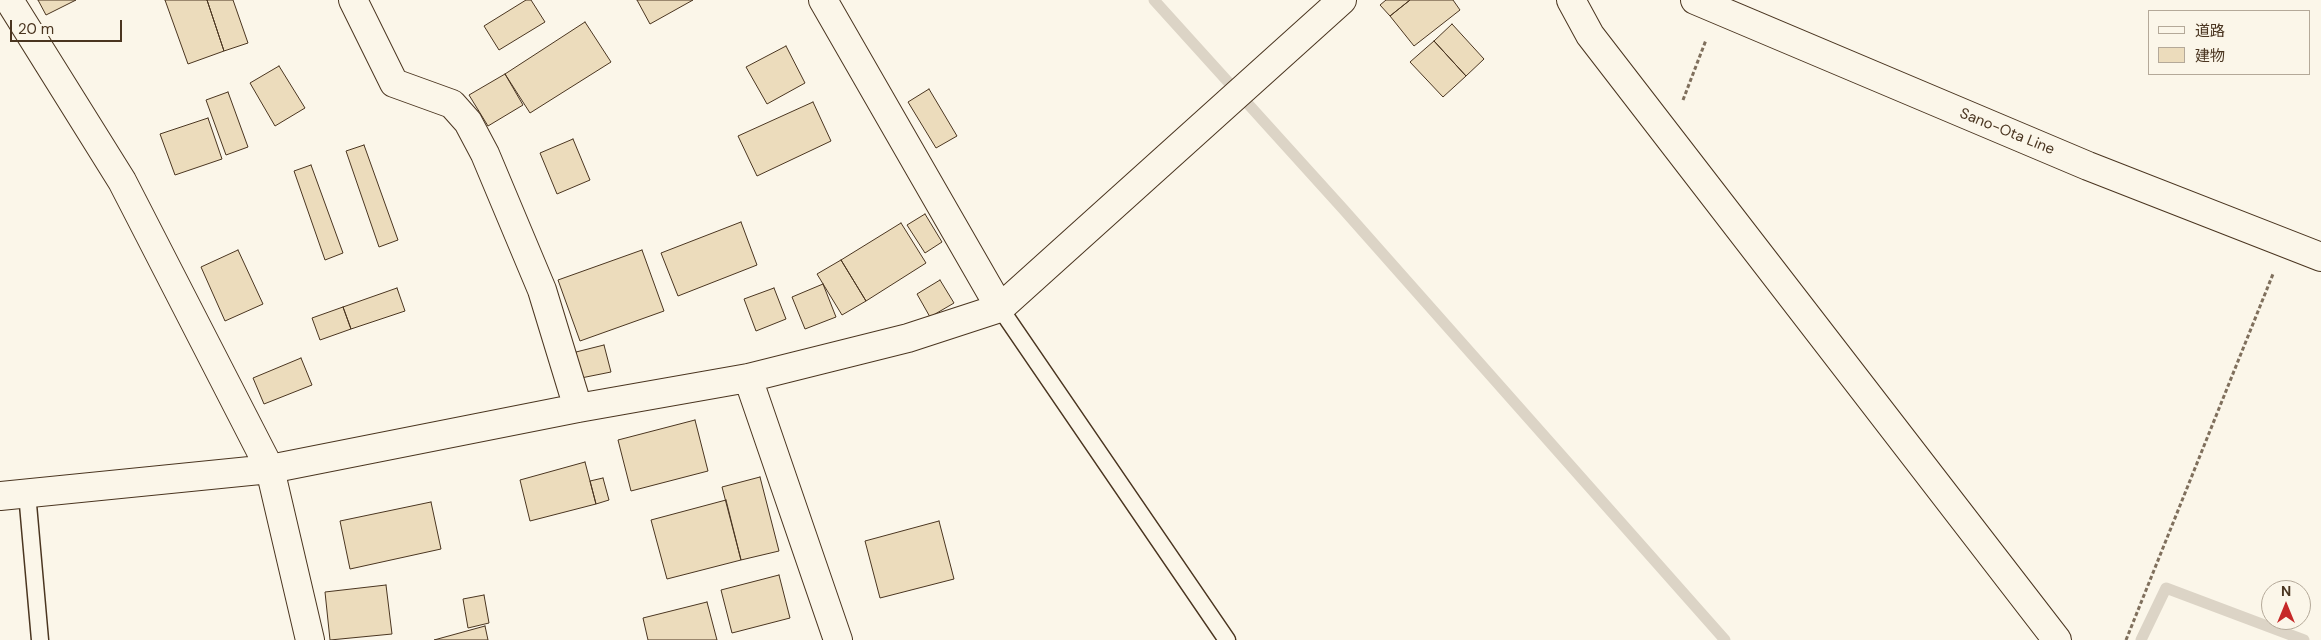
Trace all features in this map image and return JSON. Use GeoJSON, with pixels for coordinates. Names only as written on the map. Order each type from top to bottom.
{"type":"FeatureCollection","features":[{"type":"Feature","properties":{"kind":"street"},"geometry":{"type":"LineString","coordinates":[[9,0],[122,181],[270,468],[310,640]]}},
{"type":"Feature","properties":{"kind":"street"},"geometry":{"type":"LineString","coordinates":[[353,0],[394,83],[452,104],[468,122],[485,154],[542,290],[578,408]]}},
{"type":"Feature","properties":{"kind":"street"},"geometry":{"type":"LineString","coordinates":[[823,0],[1000,308]]}},
{"type":"Feature","properties":{"kind":"street"},"geometry":{"type":"LineString","coordinates":[[13,494],[270,468],[578,408],[748,378],[908,338],[1000,308],[1342,0]]}},
{"type":"Feature","properties":{"kind":"street"},"geometry":{"type":"LineString","coordinates":[[1571,0],[1590,35],[2057,640]]}},
{"type":"Feature","properties":{"kind":"street","name":"Sano-Ota Line"},"geometry":{"type":"LineString","coordinates":[[1706,5],[2071,158],[2321,257]]}},
{"type":"Feature","properties":{"kind":"street"},"geometry":{"type":"LineString","coordinates":[[748,378],[838,640]]}},
{"type":"Feature","properties":{"kind":"lane"},"geometry":{"type":"LineString","coordinates":[[1000,308],[1227,640]]}},
{"type":"Feature","properties":{"kind":"lane"},"geometry":{"type":"LineString","coordinates":[[13,494],[40,640]]}},
{"type":"Feature","properties":{"kind":"path"},"geometry":{"type":"LineString","coordinates":[[1665,131],[1677,115],[1706,5]]}},
{"type":"Feature","properties":{"kind":"path"},"geometry":{"type":"LineString","coordinates":[[2126,640],[2285,243]]}},
{"type":"Feature","properties":{"kind":"building"},"geometry":{"type":"Polygon","coordinates":[[[38,0],[76,0],[46,15],[38,0]]]}},
{"type":"Feature","properties":{"kind":"building"},"geometry":{"type":"Polygon","coordinates":[[[165,0],[207,0],[224,51],[188,64],[165,0]]]}},
{"type":"Feature","properties":{"kind":"building"},"geometry":{"type":"Polygon","coordinates":[[[207,0],[233,0],[248,43],[224,51],[207,0]]]}},
{"type":"Feature","properties":{"kind":"building"},"geometry":{"type":"Polygon","coordinates":[[[526,0],[531,0],[545,22],[499,50],[484,26],[526,0]]]}},
{"type":"Feature","properties":{"kind":"building"},"geometry":{"type":"Polygon","coordinates":[[[637,0],[693,0],[650,24],[637,0]]]}},
{"type":"Feature","properties":{"kind":"building"},"geometry":{"type":"Polygon","coordinates":[[[1386,0],[1410,0],[1390,16],[1380,5],[1386,0]]]}},
{"type":"Feature","properties":{"kind":"building"},"geometry":{"type":"Polygon","coordinates":[[[1410,0],[1453,0],[1460,10],[1414,46],[1390,16],[1410,0]]]}},
{"type":"Feature","properties":{"kind":"building"},"geometry":{"type":"Polygon","coordinates":[[[585,22],[611,62],[530,113],[505,74],[585,22]]]}},
{"type":"Feature","properties":{"kind":"building"},"geometry":{"type":"Polygon","coordinates":[[[1452,24],[1484,59],[1466,76],[1434,41],[1452,24]]]}},
{"type":"Feature","properties":{"kind":"building"},"geometry":{"type":"Polygon","coordinates":[[[1434,41],[1466,76],[1443,97],[1410,62],[1434,41]]]}},
{"type":"Feature","properties":{"kind":"building"},"geometry":{"type":"Polygon","coordinates":[[[786,46],[805,83],[767,104],[746,67],[786,46]]]}},
{"type":"Feature","properties":{"kind":"building"},"geometry":{"type":"Polygon","coordinates":[[[279,66],[305,108],[275,126],[250,83],[279,66]]]}},
{"type":"Feature","properties":{"kind":"building"},"geometry":{"type":"Polygon","coordinates":[[[505,74],[523,105],[488,126],[469,95],[505,74]]]}},
{"type":"Feature","properties":{"kind":"building"},"geometry":{"type":"Polygon","coordinates":[[[929,89],[957,136],[936,148],[908,102],[929,89]]]}},
{"type":"Feature","properties":{"kind":"building"},"geometry":{"type":"Polygon","coordinates":[[[228,92],[248,147],[226,155],[206,100],[228,92]]]}},
{"type":"Feature","properties":{"kind":"building"},"geometry":{"type":"Polygon","coordinates":[[[813,102],[831,141],[757,176],[738,136],[813,102]]]}},
{"type":"Feature","properties":{"kind":"building"},"geometry":{"type":"Polygon","coordinates":[[[208,118],[222,159],[175,175],[160,134],[208,118]]]}},
{"type":"Feature","properties":{"kind":"building"},"geometry":{"type":"Polygon","coordinates":[[[573,139],[590,180],[557,194],[540,153],[573,139]]]}},
{"type":"Feature","properties":{"kind":"building"},"geometry":{"type":"Polygon","coordinates":[[[364,145],[398,240],[379,247],[346,151],[364,145]]]}},
{"type":"Feature","properties":{"kind":"building"},"geometry":{"type":"Polygon","coordinates":[[[311,165],[343,253],[325,260],[294,171],[311,165]]]}},
{"type":"Feature","properties":{"kind":"building"},"geometry":{"type":"Polygon","coordinates":[[[925,214],[942,242],[925,253],[907,225],[925,214]]]}},
{"type":"Feature","properties":{"kind":"building"},"geometry":{"type":"Polygon","coordinates":[[[741,222],[757,265],[678,296],[661,253],[741,222]]]}},
{"type":"Feature","properties":{"kind":"building"},"geometry":{"type":"Polygon","coordinates":[[[901,223],[926,263],[866,301],[841,260],[901,223]]]}},
{"type":"Feature","properties":{"kind":"building"},"geometry":{"type":"Polygon","coordinates":[[[238,250],[263,304],[225,321],[201,267],[238,250]]]}},
{"type":"Feature","properties":{"kind":"building"},"geometry":{"type":"Polygon","coordinates":[[[642,250],[664,311],[580,341],[558,280],[642,250]]]}},
{"type":"Feature","properties":{"kind":"building"},"geometry":{"type":"Polygon","coordinates":[[[841,260],[866,301],[842,315],[817,274],[841,260]]]}},
{"type":"Feature","properties":{"kind":"building"},"geometry":{"type":"Polygon","coordinates":[[[940,280],[954,303],[930,317],[917,294],[940,280]]]}},
{"type":"Feature","properties":{"kind":"building"},"geometry":{"type":"Polygon","coordinates":[[[823,284],[836,317],[805,329],[792,297],[823,284]]]}},
{"type":"Feature","properties":{"kind":"building"},"geometry":{"type":"Polygon","coordinates":[[[397,288],[405,311],[351,329],[343,307],[397,288]]]}},
{"type":"Feature","properties":{"kind":"building"},"geometry":{"type":"Polygon","coordinates":[[[774,288],[786,319],[756,331],[744,299],[774,288]]]}},
{"type":"Feature","properties":{"kind":"building"},"geometry":{"type":"Polygon","coordinates":[[[343,307],[351,329],[320,340],[312,318],[343,307]]]}},
{"type":"Feature","properties":{"kind":"building"},"geometry":{"type":"Polygon","coordinates":[[[604,345],[611,372],[581,378],[576,352],[604,345]]]}},
{"type":"Feature","properties":{"kind":"building"},"geometry":{"type":"Polygon","coordinates":[[[301,358],[312,385],[264,404],[253,378],[301,358]]]}},
{"type":"Feature","properties":{"kind":"building"},"geometry":{"type":"Polygon","coordinates":[[[695,420],[708,471],[631,491],[618,440],[695,420]]]}},
{"type":"Feature","properties":{"kind":"building"},"geometry":{"type":"Polygon","coordinates":[[[585,462],[596,504],[530,521],[520,480],[585,462]]]}},
{"type":"Feature","properties":{"kind":"building"},"geometry":{"type":"Polygon","coordinates":[[[760,477],[779,551],[741,560],[722,487],[760,477]]]}},
{"type":"Feature","properties":{"kind":"building"},"geometry":{"type":"Polygon","coordinates":[[[603,478],[609,500],[596,504],[590,481],[603,478]]]}},
{"type":"Feature","properties":{"kind":"building"},"geometry":{"type":"Polygon","coordinates":[[[726,500],[741,560],[667,579],[651,520],[726,500]]]}},
{"type":"Feature","properties":{"kind":"building"},"geometry":{"type":"Polygon","coordinates":[[[431,502],[441,549],[350,569],[340,521],[431,502]]]}},
{"type":"Feature","properties":{"kind":"building"},"geometry":{"type":"Polygon","coordinates":[[[939,521],[954,579],[880,598],[865,541],[939,521]]]}},
{"type":"Feature","properties":{"kind":"building"},"geometry":{"type":"Polygon","coordinates":[[[779,575],[790,618],[732,633],[721,590],[779,575]]]}},
{"type":"Feature","properties":{"kind":"building"},"geometry":{"type":"Polygon","coordinates":[[[386,585],[392,634],[330,640],[325,592],[386,585]]]}},
{"type":"Feature","properties":{"kind":"building"},"geometry":{"type":"Polygon","coordinates":[[[484,595],[489,623],[468,628],[463,599],[484,595]]]}},
{"type":"Feature","properties":{"kind":"building"},"geometry":{"type":"Polygon","coordinates":[[[707,602],[717,640],[648,640],[643,618],[707,602]]]}},
{"type":"Feature","properties":{"kind":"building"},"geometry":{"type":"Polygon","coordinates":[[[485,626],[488,640],[434,640],[485,626]]]}},
{"type":"Feature","properties":{"kind":"waterway"},"geometry":{"type":"LineString","coordinates":[[1154,0],[1344,210],[1725,640]]}},
{"type":"Feature","properties":{"kind":"waterway"},"geometry":{"type":"LineString","coordinates":[[2141,640],[2166,588],[2304,640]]}}]}
